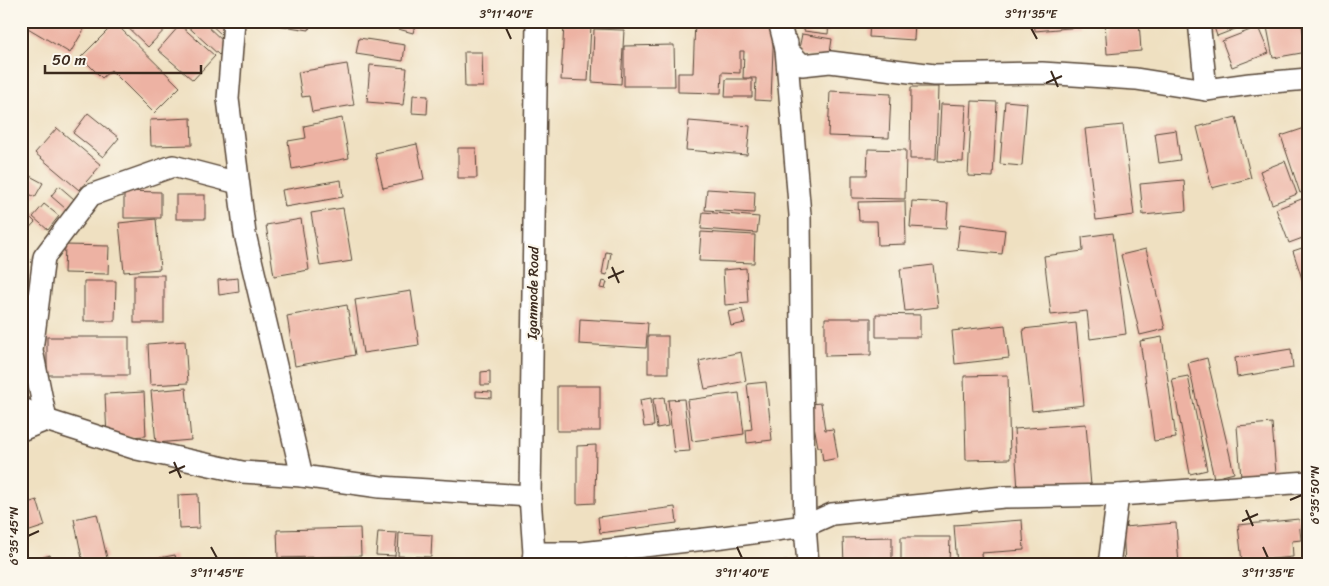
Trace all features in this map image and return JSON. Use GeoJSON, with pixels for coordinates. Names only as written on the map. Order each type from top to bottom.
{"type":"FeatureCollection","features":[{"type":"Feature","properties":{"kind":"street"},"geometry":{"type":"LineString","coordinates":[[234,21],[228,99],[245,234],[302,476]]}},
{"type":"Feature","properties":{"kind":"street","name":"Iganmode Road"},"geometry":{"type":"LineString","coordinates":[[533,559],[530,496],[538,21]]}},
{"type":"Feature","properties":{"kind":"street"},"geometry":{"type":"LineString","coordinates":[[779,21],[786,49],[800,215],[805,526],[808,565]]}},
{"type":"Feature","properties":{"kind":"street"},"geometry":{"type":"LineString","coordinates":[[786,49],[791,21]]}},
{"type":"Feature","properties":{"kind":"street"},"geometry":{"type":"LineString","coordinates":[[1199,21],[1206,90]]}},
{"type":"Feature","properties":{"kind":"street"},"geometry":{"type":"LineString","coordinates":[[786,49],[802,65],[830,62],[934,75],[1042,73],[1136,79],[1206,90],[1308,79]]}},
{"type":"Feature","properties":{"kind":"street"},"geometry":{"type":"LineString","coordinates":[[46,420],[32,350],[44,257],[92,195],[173,166],[238,183]]}},
{"type":"Feature","properties":{"kind":"street"},"geometry":{"type":"LineString","coordinates":[[21,408],[46,420],[137,450],[242,472],[302,476],[380,487],[530,496]]}},
{"type":"Feature","properties":{"kind":"street"},"geometry":{"type":"LineString","coordinates":[[21,430],[46,420]]}},
{"type":"Feature","properties":{"kind":"street"},"geometry":{"type":"LineString","coordinates":[[533,559],[805,526],[832,514],[1004,497],[1118,495],[1308,482]]}},
{"type":"Feature","properties":{"kind":"street"},"geometry":{"type":"LineString","coordinates":[[1109,565],[1118,495]]}},
{"type":"Feature","properties":{"kind":"building"},"geometry":{"type":"Polygon","coordinates":[[[21,21],[89,21],[70,53],[21,24],[21,21]]]}},
{"type":"Feature","properties":{"kind":"building"},"geometry":{"type":"Polygon","coordinates":[[[121,21],[173,21],[148,47],[121,21]]]}},
{"type":"Feature","properties":{"kind":"building"},"geometry":{"type":"Polygon","coordinates":[[[182,21],[202,21],[228,46],[219,55],[182,21]]]}},
{"type":"Feature","properties":{"kind":"building"},"geometry":{"type":"Polygon","coordinates":[[[207,21],[226,21],[222,35],[207,21]]]}},
{"type":"Feature","properties":{"kind":"building"},"geometry":{"type":"Polygon","coordinates":[[[271,21],[311,21],[309,30],[270,24],[271,21]]]}},
{"type":"Feature","properties":{"kind":"building"},"geometry":{"type":"Polygon","coordinates":[[[369,21],[416,21],[413,33],[369,21]]]}},
{"type":"Feature","properties":{"kind":"building"},"geometry":{"type":"Polygon","coordinates":[[[695,21],[774,22],[771,101],[755,100],[756,78],[743,78],[744,51],[740,51],[740,73],[722,72],[721,93],[678,92],[678,73],[693,73],[695,21]]]}},
{"type":"Feature","properties":{"kind":"building"},"geometry":{"type":"Polygon","coordinates":[[[805,21],[829,21],[828,34],[804,31],[805,21]]]}},
{"type":"Feature","properties":{"kind":"building"},"geometry":{"type":"Polygon","coordinates":[[[870,21],[915,21],[914,40],[869,37],[870,21]]]}},
{"type":"Feature","properties":{"kind":"building"},"geometry":{"type":"Polygon","coordinates":[[[1034,21],[1080,21],[1080,27],[1035,31],[1034,21]]]}},
{"type":"Feature","properties":{"kind":"building"},"geometry":{"type":"Polygon","coordinates":[[[1105,21],[1139,21],[1141,51],[1107,54],[1105,21]]]}},
{"type":"Feature","properties":{"kind":"building"},"geometry":{"type":"Polygon","coordinates":[[[1212,21],[1256,21],[1217,36],[1212,21]]]}},
{"type":"Feature","properties":{"kind":"building"},"geometry":{"type":"Polygon","coordinates":[[[1301,21],[1307,52],[1273,58],[1267,27],[1301,21]]]}},
{"type":"Feature","properties":{"kind":"building"},"geometry":{"type":"Polygon","coordinates":[[[115,23],[180,87],[154,113],[111,70],[102,78],[81,57],[115,23]]]}},
{"type":"Feature","properties":{"kind":"building"},"geometry":{"type":"Polygon","coordinates":[[[564,24],[591,26],[588,81],[561,80],[564,24]]]}},
{"type":"Feature","properties":{"kind":"building"},"geometry":{"type":"Polygon","coordinates":[[[180,25],[215,56],[193,80],[158,50],[180,25]]]}},
{"type":"Feature","properties":{"kind":"building"},"geometry":{"type":"Polygon","coordinates":[[[1258,27],[1269,53],[1232,67],[1222,41],[1258,27]]]}},
{"type":"Feature","properties":{"kind":"building"},"geometry":{"type":"Polygon","coordinates":[[[594,29],[624,30],[621,84],[592,82],[594,29]]]}},
{"type":"Feature","properties":{"kind":"building"},"geometry":{"type":"Polygon","coordinates":[[[802,34],[832,39],[829,59],[798,54],[802,34]]]}},
{"type":"Feature","properties":{"kind":"building"},"geometry":{"type":"Polygon","coordinates":[[[359,38],[405,45],[403,61],[356,54],[359,38]]]}},
{"type":"Feature","properties":{"kind":"building"},"geometry":{"type":"Polygon","coordinates":[[[674,45],[675,86],[624,86],[624,46],[674,45]]]}},
{"type":"Feature","properties":{"kind":"building"},"geometry":{"type":"Polygon","coordinates":[[[464,52],[482,52],[483,87],[465,87],[464,52]]]}},
{"type":"Feature","properties":{"kind":"building"},"geometry":{"type":"Polygon","coordinates":[[[347,64],[354,105],[312,112],[309,96],[302,97],[298,72],[347,64]]]}},
{"type":"Feature","properties":{"kind":"building"},"geometry":{"type":"Polygon","coordinates":[[[370,65],[407,68],[403,105],[367,102],[370,65]]]}},
{"type":"Feature","properties":{"kind":"building"},"geometry":{"type":"Polygon","coordinates":[[[726,79],[752,79],[752,97],[725,97],[726,79]]]}},
{"type":"Feature","properties":{"kind":"building"},"geometry":{"type":"Polygon","coordinates":[[[911,87],[938,87],[936,159],[910,159],[911,87]]]}},
{"type":"Feature","properties":{"kind":"building"},"geometry":{"type":"Polygon","coordinates":[[[830,91],[891,94],[889,138],[828,136],[830,91]]]}},
{"type":"Feature","properties":{"kind":"building"},"geometry":{"type":"Polygon","coordinates":[[[413,95],[428,96],[427,114],[412,113],[413,95]]]}},
{"type":"Feature","properties":{"kind":"building"},"geometry":{"type":"Polygon","coordinates":[[[972,101],[997,102],[993,177],[968,176],[972,101]]]}},
{"type":"Feature","properties":{"kind":"building"},"geometry":{"type":"Polygon","coordinates":[[[1005,101],[1027,103],[1022,166],[1000,164],[1005,101]]]}},
{"type":"Feature","properties":{"kind":"building"},"geometry":{"type":"Polygon","coordinates":[[[941,104],[966,105],[963,162],[938,161],[941,104]]]}},
{"type":"Feature","properties":{"kind":"building"},"geometry":{"type":"Polygon","coordinates":[[[88,113],[119,138],[103,157],[73,133],[88,113]]]}},
{"type":"Feature","properties":{"kind":"building"},"geometry":{"type":"Polygon","coordinates":[[[1236,117],[1251,178],[1212,188],[1197,127],[1236,117]]]}},
{"type":"Feature","properties":{"kind":"building"},"geometry":{"type":"Polygon","coordinates":[[[191,118],[192,145],[151,146],[150,120],[191,118]]]}},
{"type":"Feature","properties":{"kind":"building"},"geometry":{"type":"Polygon","coordinates":[[[342,118],[349,158],[292,169],[288,141],[306,138],[304,126],[342,118]]]}},
{"type":"Feature","properties":{"kind":"building"},"geometry":{"type":"Polygon","coordinates":[[[689,121],[750,126],[747,155],[686,150],[689,121]]]}},
{"type":"Feature","properties":{"kind":"building"},"geometry":{"type":"Polygon","coordinates":[[[1123,125],[1134,215],[1096,220],[1085,129],[1123,125]]]}},
{"type":"Feature","properties":{"kind":"building"},"geometry":{"type":"Polygon","coordinates":[[[57,128],[101,165],[79,190],[35,153],[57,128]]]}},
{"type":"Feature","properties":{"kind":"building"},"geometry":{"type":"Polygon","coordinates":[[[1305,128],[1308,137],[1308,190],[1300,193],[1281,136],[1305,128]]]}},
{"type":"Feature","properties":{"kind":"building"},"geometry":{"type":"Polygon","coordinates":[[[1176,130],[1180,160],[1159,163],[1155,133],[1176,130]]]}},
{"type":"Feature","properties":{"kind":"building"},"geometry":{"type":"Polygon","coordinates":[[[417,144],[424,179],[383,188],[375,153],[417,144]]]}},
{"type":"Feature","properties":{"kind":"building"},"geometry":{"type":"Polygon","coordinates":[[[458,148],[476,148],[477,178],[458,178],[458,148]]]}},
{"type":"Feature","properties":{"kind":"building"},"geometry":{"type":"Polygon","coordinates":[[[868,149],[906,150],[905,199],[852,198],[852,175],[867,175],[868,149]]]}},
{"type":"Feature","properties":{"kind":"building"},"geometry":{"type":"Polygon","coordinates":[[[1285,161],[1297,194],[1272,204],[1260,171],[1285,161]]]}},
{"type":"Feature","properties":{"kind":"building"},"geometry":{"type":"Polygon","coordinates":[[[28,175],[43,183],[35,197],[21,190],[28,175]]]}},
{"type":"Feature","properties":{"kind":"building"},"geometry":{"type":"Polygon","coordinates":[[[341,180],[343,197],[285,207],[282,190],[341,180]]]}},
{"type":"Feature","properties":{"kind":"building"},"geometry":{"type":"Polygon","coordinates":[[[1184,180],[1186,211],[1143,215],[1140,184],[1184,180]]]}},
{"type":"Feature","properties":{"kind":"building"},"geometry":{"type":"Polygon","coordinates":[[[59,186],[74,199],[66,209],[51,196],[59,186]]]}},
{"type":"Feature","properties":{"kind":"building"},"geometry":{"type":"Polygon","coordinates":[[[707,189],[755,192],[754,213],[705,210],[707,189]]]}},
{"type":"Feature","properties":{"kind":"building"},"geometry":{"type":"Polygon","coordinates":[[[124,191],[161,192],[161,218],[124,218],[124,191]]]}},
{"type":"Feature","properties":{"kind":"building"},"geometry":{"type":"Polygon","coordinates":[[[176,195],[205,195],[205,219],[176,219],[176,195]]]}},
{"type":"Feature","properties":{"kind":"building"},"geometry":{"type":"Polygon","coordinates":[[[1304,198],[1308,208],[1308,236],[1289,243],[1276,209],[1304,198]]]}},
{"type":"Feature","properties":{"kind":"building"},"geometry":{"type":"Polygon","coordinates":[[[905,201],[906,244],[878,245],[877,221],[859,221],[858,202],[905,201]]]}},
{"type":"Feature","properties":{"kind":"building"},"geometry":{"type":"Polygon","coordinates":[[[912,201],[948,203],[946,229],[910,227],[912,201]]]}},
{"type":"Feature","properties":{"kind":"building"},"geometry":{"type":"Polygon","coordinates":[[[44,204],[59,216],[48,230],[33,217],[44,204]]]}},
{"type":"Feature","properties":{"kind":"building"},"geometry":{"type":"Polygon","coordinates":[[[21,208],[35,222],[21,237],[21,208]]]}},
{"type":"Feature","properties":{"kind":"building"},"geometry":{"type":"Polygon","coordinates":[[[343,208],[352,261],[320,266],[311,213],[343,208]]]}},
{"type":"Feature","properties":{"kind":"building"},"geometry":{"type":"Polygon","coordinates":[[[703,212],[759,217],[757,233],[701,229],[703,212]]]}},
{"type":"Feature","properties":{"kind":"building"},"geometry":{"type":"Polygon","coordinates":[[[156,219],[160,269],[124,272],[119,223],[156,219]]]}},
{"type":"Feature","properties":{"kind":"building"},"geometry":{"type":"Polygon","coordinates":[[[301,219],[309,270],[274,276],[266,225],[301,219]]]}},
{"type":"Feature","properties":{"kind":"building"},"geometry":{"type":"Polygon","coordinates":[[[960,224],[1005,230],[1002,254],[957,250],[960,224]]]}},
{"type":"Feature","properties":{"kind":"building"},"geometry":{"type":"Polygon","coordinates":[[[701,232],[755,235],[754,263],[699,261],[701,232]]]}},
{"type":"Feature","properties":{"kind":"building"},"geometry":{"type":"Polygon","coordinates":[[[1113,233],[1126,334],[1090,339],[1087,311],[1051,315],[1044,256],[1083,251],[1082,237],[1113,233]]]}},
{"type":"Feature","properties":{"kind":"building"},"geometry":{"type":"Polygon","coordinates":[[[65,245],[109,246],[108,274],[64,273],[65,245]]]}},
{"type":"Feature","properties":{"kind":"building"},"geometry":{"type":"Polygon","coordinates":[[[1308,246],[1308,293],[1307,294],[1293,251],[1308,246]]]}},
{"type":"Feature","properties":{"kind":"building"},"geometry":{"type":"Polygon","coordinates":[[[1146,249],[1165,329],[1140,335],[1121,255],[1146,249]]]}},
{"type":"Feature","properties":{"kind":"building"},"geometry":{"type":"Polygon","coordinates":[[[606,252],[611,253],[607,275],[602,274],[606,252]]]}},
{"type":"Feature","properties":{"kind":"building"},"geometry":{"type":"Polygon","coordinates":[[[933,265],[938,307],[905,311],[900,269],[933,265]]]}},
{"type":"Feature","properties":{"kind":"building"},"geometry":{"type":"Polygon","coordinates":[[[746,268],[748,303],[725,305],[723,270],[746,268]]]}},
{"type":"Feature","properties":{"kind":"building"},"geometry":{"type":"Polygon","coordinates":[[[134,275],[164,275],[164,323],[134,323],[134,275]]]}},
{"type":"Feature","properties":{"kind":"building"},"geometry":{"type":"Polygon","coordinates":[[[238,278],[239,292],[219,295],[218,280],[238,278]]]}},
{"type":"Feature","properties":{"kind":"building"},"geometry":{"type":"Polygon","coordinates":[[[84,281],[116,281],[115,321],[84,321],[84,281]]]}},
{"type":"Feature","properties":{"kind":"building"},"geometry":{"type":"Polygon","coordinates":[[[602,281],[607,282],[605,289],[600,288],[602,281]]]}},
{"type":"Feature","properties":{"kind":"building"},"geometry":{"type":"Polygon","coordinates":[[[411,291],[419,345],[363,353],[355,300],[411,291]]]}},
{"type":"Feature","properties":{"kind":"building"},"geometry":{"type":"Polygon","coordinates":[[[347,305],[355,355],[295,366],[287,316],[347,305]]]}},
{"type":"Feature","properties":{"kind":"building"},"geometry":{"type":"Polygon","coordinates":[[[742,309],[745,323],[731,326],[728,312],[742,309]]]}},
{"type":"Feature","properties":{"kind":"building"},"geometry":{"type":"Polygon","coordinates":[[[876,314],[920,315],[920,337],[876,337],[876,314]]]}},
{"type":"Feature","properties":{"kind":"building"},"geometry":{"type":"Polygon","coordinates":[[[825,318],[871,318],[871,355],[825,356],[825,318]]]}},
{"type":"Feature","properties":{"kind":"building"},"geometry":{"type":"Polygon","coordinates":[[[580,319],[648,323],[646,348],[579,344],[580,319]]]}},
{"type":"Feature","properties":{"kind":"building"},"geometry":{"type":"Polygon","coordinates":[[[1076,323],[1084,405],[1032,411],[1023,329],[1076,323]]]}},
{"type":"Feature","properties":{"kind":"building"},"geometry":{"type":"Polygon","coordinates":[[[1005,325],[1009,358],[955,364],[952,331],[1005,325]]]}},
{"type":"Feature","properties":{"kind":"building"},"geometry":{"type":"Polygon","coordinates":[[[648,336],[668,336],[668,373],[648,373],[648,336]]]}},
{"type":"Feature","properties":{"kind":"building"},"geometry":{"type":"Polygon","coordinates":[[[47,337],[129,337],[129,375],[47,375],[47,337]]]}},
{"type":"Feature","properties":{"kind":"building"},"geometry":{"type":"Polygon","coordinates":[[[1162,337],[1176,438],[1154,441],[1140,341],[1162,337]]]}},
{"type":"Feature","properties":{"kind":"building"},"geometry":{"type":"Polygon","coordinates":[[[185,341],[188,383],[150,385],[148,344],[185,341]]]}},
{"type":"Feature","properties":{"kind":"building"},"geometry":{"type":"Polygon","coordinates":[[[1291,349],[1293,368],[1237,377],[1235,358],[1291,349]]]}},
{"type":"Feature","properties":{"kind":"building"},"geometry":{"type":"Polygon","coordinates":[[[741,352],[746,381],[705,389],[699,361],[741,352]]]}},
{"type":"Feature","properties":{"kind":"building"},"geometry":{"type":"Polygon","coordinates":[[[1207,358],[1234,473],[1214,478],[1188,363],[1207,358]]]}},
{"type":"Feature","properties":{"kind":"building"},"geometry":{"type":"Polygon","coordinates":[[[490,371],[490,385],[481,385],[481,372],[490,371]]]}},
{"type":"Feature","properties":{"kind":"building"},"geometry":{"type":"Polygon","coordinates":[[[1008,375],[1010,459],[966,460],[964,376],[1008,375]]]}},
{"type":"Feature","properties":{"kind":"building"},"geometry":{"type":"Polygon","coordinates":[[[1188,376],[1207,470],[1190,474],[1172,379],[1188,376]]]}},
{"type":"Feature","properties":{"kind":"building"},"geometry":{"type":"Polygon","coordinates":[[[766,382],[772,440],[747,443],[746,430],[752,429],[747,384],[766,382]]]}},
{"type":"Feature","properties":{"kind":"building"},"geometry":{"type":"Polygon","coordinates":[[[557,386],[600,386],[600,431],[557,431],[557,386]]]}},
{"type":"Feature","properties":{"kind":"building"},"geometry":{"type":"Polygon","coordinates":[[[186,388],[191,440],[156,443],[151,391],[186,388]]]}},
{"type":"Feature","properties":{"kind":"building"},"geometry":{"type":"Polygon","coordinates":[[[476,391],[492,392],[492,398],[476,397],[476,391]]]}},
{"type":"Feature","properties":{"kind":"building"},"geometry":{"type":"Polygon","coordinates":[[[144,392],[146,436],[107,438],[105,394],[144,392]]]}},
{"type":"Feature","properties":{"kind":"building"},"geometry":{"type":"Polygon","coordinates":[[[739,393],[744,434],[692,441],[687,400],[739,393]]]}},
{"type":"Feature","properties":{"kind":"building"},"geometry":{"type":"Polygon","coordinates":[[[664,397],[668,426],[657,428],[653,399],[664,397]]]}},
{"type":"Feature","properties":{"kind":"building"},"geometry":{"type":"Polygon","coordinates":[[[651,398],[654,426],[644,427],[640,400],[651,398]]]}},
{"type":"Feature","properties":{"kind":"building"},"geometry":{"type":"Polygon","coordinates":[[[684,399],[690,451],[674,452],[668,400],[684,399]]]}},
{"type":"Feature","properties":{"kind":"building"},"geometry":{"type":"Polygon","coordinates":[[[821,403],[825,430],[833,429],[838,458],[823,461],[821,447],[818,447],[810,404],[821,403]]]}},
{"type":"Feature","properties":{"kind":"building"},"geometry":{"type":"Polygon","coordinates":[[[1272,423],[1276,474],[1241,478],[1237,426],[1272,423]]]}},
{"type":"Feature","properties":{"kind":"building"},"geometry":{"type":"Polygon","coordinates":[[[1086,424],[1091,486],[1018,491],[1014,429],[1086,424]]]}},
{"type":"Feature","properties":{"kind":"building"},"geometry":{"type":"Polygon","coordinates":[[[596,445],[595,503],[577,504],[577,446],[596,445]]]}},
{"type":"Feature","properties":{"kind":"building"},"geometry":{"type":"Polygon","coordinates":[[[198,494],[199,528],[179,529],[178,495],[198,494]]]}},
{"type":"Feature","properties":{"kind":"building"},"geometry":{"type":"Polygon","coordinates":[[[37,500],[45,526],[21,534],[21,505],[37,500]]]}},
{"type":"Feature","properties":{"kind":"building"},"geometry":{"type":"Polygon","coordinates":[[[675,507],[677,523],[600,533],[598,517],[675,507]]]}},
{"type":"Feature","properties":{"kind":"building"},"geometry":{"type":"Polygon","coordinates":[[[97,514],[107,558],[83,563],[74,519],[97,514]]]}},
{"type":"Feature","properties":{"kind":"building"},"geometry":{"type":"Polygon","coordinates":[[[1299,519],[1301,540],[1292,541],[1293,557],[1242,562],[1238,525],[1299,519]]]}},
{"type":"Feature","properties":{"kind":"building"},"geometry":{"type":"Polygon","coordinates":[[[1022,520],[1024,550],[981,553],[982,565],[957,565],[954,525],[1022,520]]]}},
{"type":"Feature","properties":{"kind":"building"},"geometry":{"type":"Polygon","coordinates":[[[1176,523],[1179,565],[1125,565],[1123,527],[1176,523]]]}},
{"type":"Feature","properties":{"kind":"building"},"geometry":{"type":"Polygon","coordinates":[[[360,528],[361,556],[278,558],[277,530],[360,528]]]}},
{"type":"Feature","properties":{"kind":"building"},"geometry":{"type":"Polygon","coordinates":[[[378,532],[397,533],[395,556],[376,555],[378,532]]]}},
{"type":"Feature","properties":{"kind":"building"},"geometry":{"type":"Polygon","coordinates":[[[399,533],[432,535],[431,557],[398,556],[399,533]]]}},
{"type":"Feature","properties":{"kind":"building"},"geometry":{"type":"Polygon","coordinates":[[[892,537],[892,565],[844,565],[843,538],[892,537]]]}},
{"type":"Feature","properties":{"kind":"building"},"geometry":{"type":"Polygon","coordinates":[[[901,537],[950,537],[949,565],[901,565],[901,537]]]}},
{"type":"Feature","properties":{"kind":"building"},"geometry":{"type":"Polygon","coordinates":[[[50,555],[53,565],[22,565],[22,564],[50,555]]]}},
{"type":"Feature","properties":{"kind":"building"},"geometry":{"type":"Polygon","coordinates":[[[175,555],[177,565],[128,565],[128,564],[175,555]]]}},
{"type":"Feature","properties":{"kind":"building"},"geometry":{"type":"Polygon","coordinates":[[[399,561],[399,565],[370,565],[370,563],[399,561]]]}},
{"type":"Feature","properties":{"kind":"building"},"geometry":{"type":"Polygon","coordinates":[[[790,561],[790,565],[738,565],[738,563],[790,561]]]}}]}
